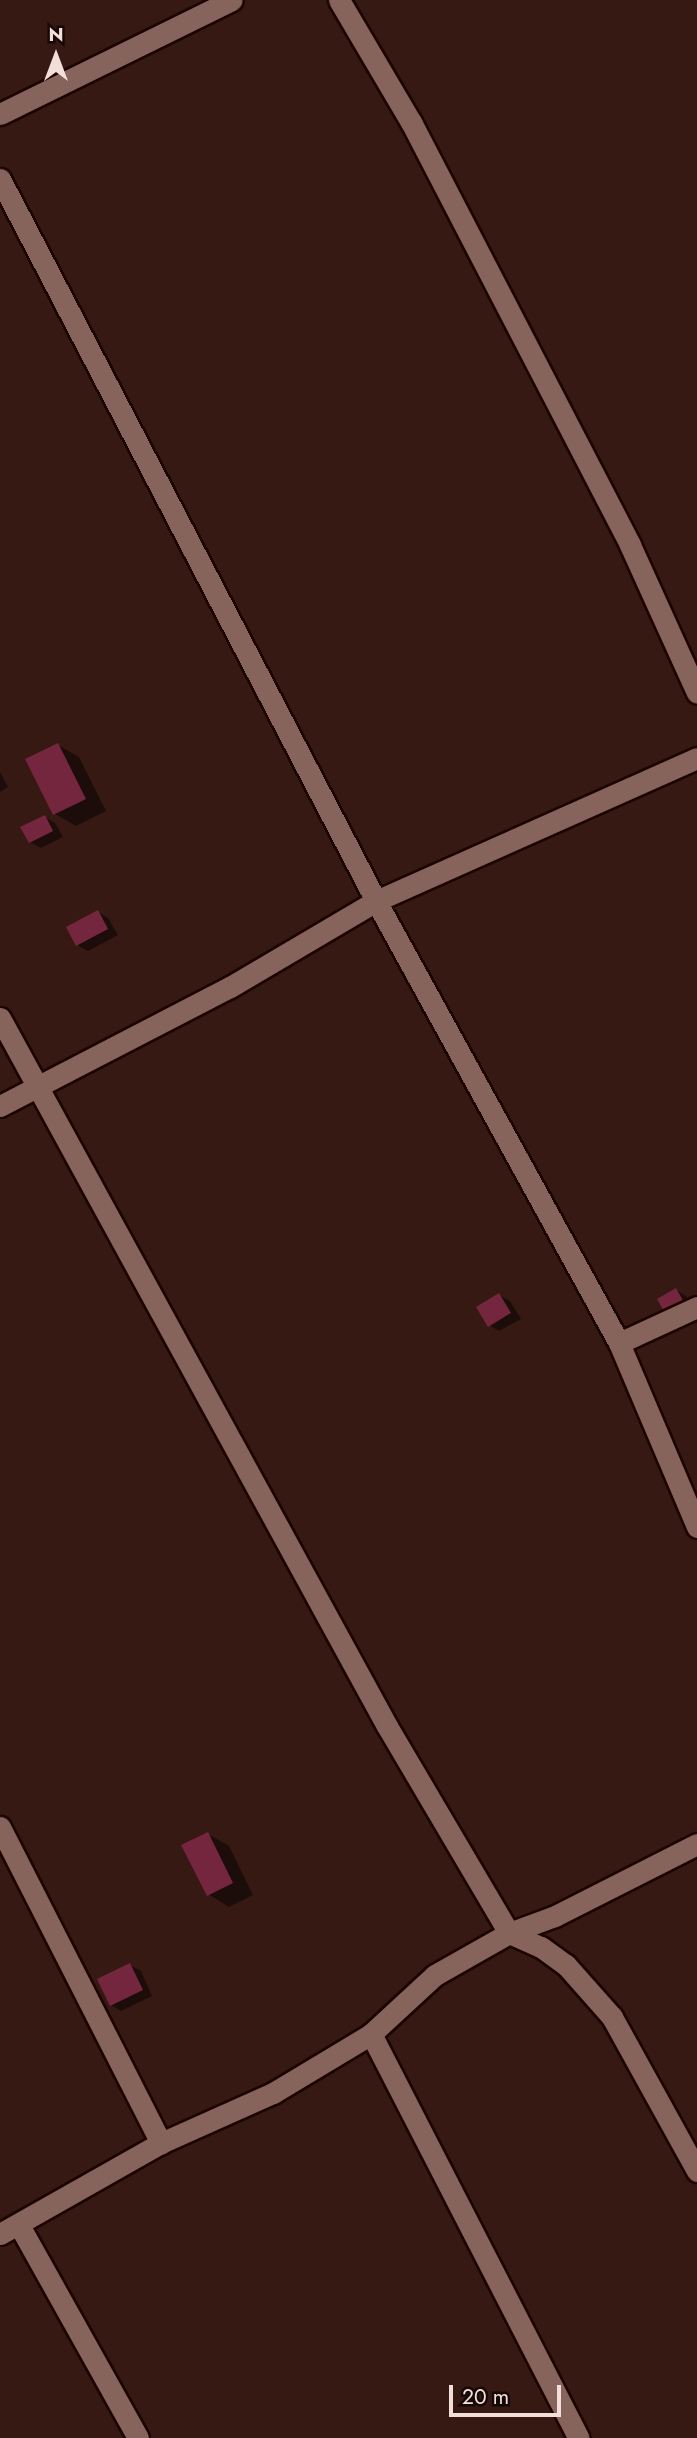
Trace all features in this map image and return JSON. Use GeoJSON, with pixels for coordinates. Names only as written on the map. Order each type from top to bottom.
{"type":"FeatureCollection","features":[{"type":"Feature","properties":{"kind":"street"},"geometry":{"type":"LineString","coordinates":[[0,114],[232,0]]}},
{"type":"Feature","properties":{"kind":"street"},"geometry":{"type":"LineString","coordinates":[[339,0],[411,122],[610,508],[697,693]]}},
{"type":"Feature","properties":{"kind":"street"},"geometry":{"type":"LineString","coordinates":[[0,179],[376,901],[619,1343],[697,1527]]}},
{"type":"Feature","properties":{"kind":"street"},"geometry":{"type":"LineString","coordinates":[[0,1106],[230,987],[376,901],[697,758]]}},
{"type":"Feature","properties":{"kind":"street"},"geometry":{"type":"LineString","coordinates":[[0,1018],[387,1726],[509,1933],[566,1965],[612,2017],[697,2171]]}},
{"type":"Feature","properties":{"kind":"street"},"geometry":{"type":"LineString","coordinates":[[619,1343],[697,1307]]}},
{"type":"Feature","properties":{"kind":"street"},"geometry":{"type":"LineString","coordinates":[[0,1827],[161,2143]]}},
{"type":"Feature","properties":{"kind":"street"},"geometry":{"type":"LineString","coordinates":[[138,2438],[9,2230],[161,2143],[274,2093],[371,2034],[435,1975],[509,1933],[555,1916],[697,1844]]}},
{"type":"Feature","properties":{"kind":"street"},"geometry":{"type":"LineString","coordinates":[[371,2034],[579,2438]]}},
{"type":"Feature","properties":{"kind":"building"},"geometry":{"type":"Polygon","coordinates":[[[58,743],[86,799],[53,815],[25,759],[58,743]]]}},
{"type":"Feature","properties":{"kind":"building"},"geometry":{"type":"Polygon","coordinates":[[[45,815],[53,831],[29,843],[20,827],[45,815]]]}},
{"type":"Feature","properties":{"kind":"building"},"geometry":{"type":"Polygon","coordinates":[[[98,910],[108,929],[76,946],[66,927],[98,910]]]}},
{"type":"Feature","properties":{"kind":"building"},"geometry":{"type":"Polygon","coordinates":[[[676,1288],[685,1304],[666,1315],[657,1299],[676,1288]]]}},
{"type":"Feature","properties":{"kind":"building"},"geometry":{"type":"Polygon","coordinates":[[[499,1293],[511,1313],[488,1327],[476,1307],[499,1293]]]}},
{"type":"Feature","properties":{"kind":"building"},"geometry":{"type":"Polygon","coordinates":[[[208,1832],[233,1883],[207,1896],[181,1845],[208,1832]]]}},
{"type":"Feature","properties":{"kind":"building"},"geometry":{"type":"Polygon","coordinates":[[[130,1963],[143,1990],[110,2006],[97,1979],[130,1963]]]}}]}
